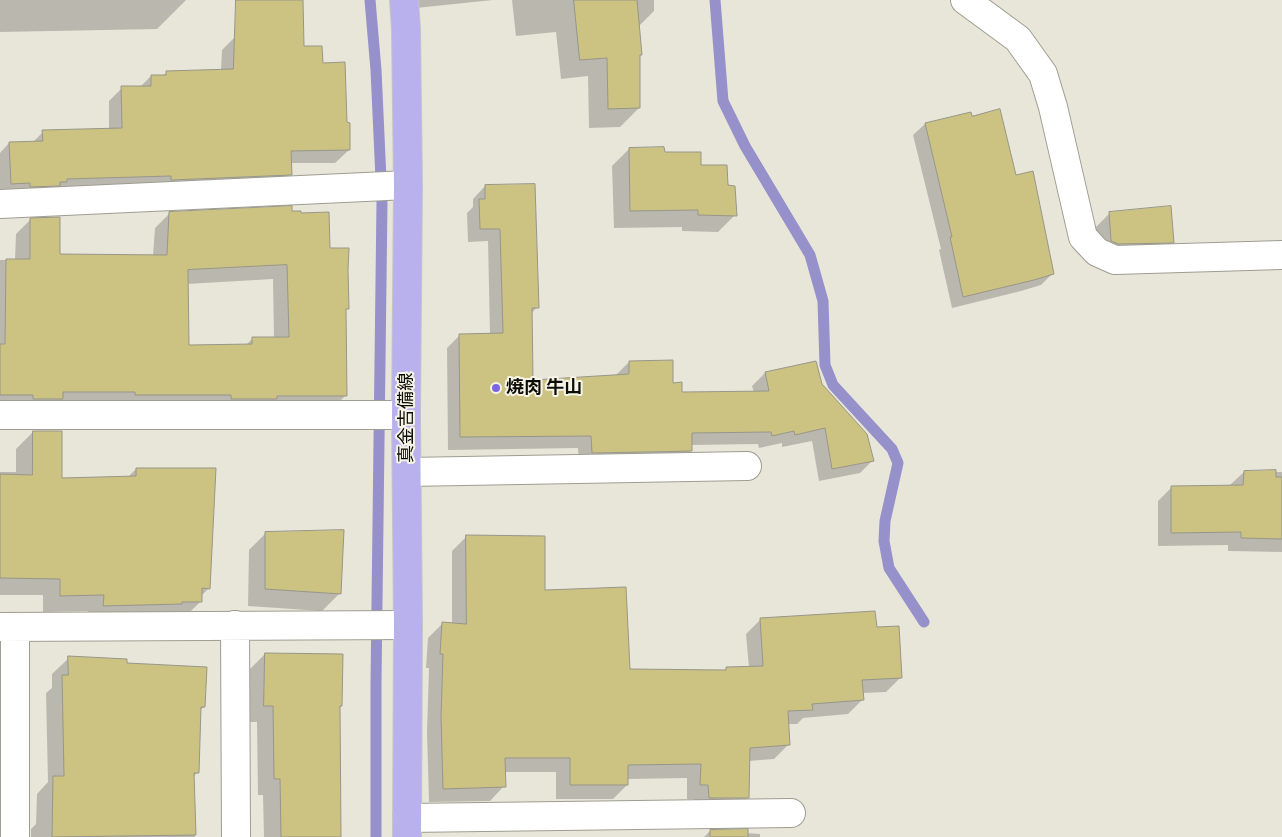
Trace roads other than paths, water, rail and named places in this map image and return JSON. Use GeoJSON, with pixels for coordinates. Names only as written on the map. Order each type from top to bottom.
{"type":"FeatureCollection","features":[{"type":"Feature","properties":{"kind":"main road","name":"真金吉備線"},"geometry":{"type":"LineString","coordinates":[[404,0],[406,29],[387,186],[399,416],[406,472],[398,625],[407,827]]}},
{"type":"Feature","properties":{"kind":"street"},"geometry":{"type":"LineString","coordinates":[[965,0],[1018,39],[1043,74],[1053,107],[1083,237],[1097,252],[1115,260],[1282,255]]}},
{"type":"Feature","properties":{"kind":"street"},"geometry":{"type":"LineString","coordinates":[[0,204],[387,186]]}},
{"type":"Feature","properties":{"kind":"street"},"geometry":{"type":"LineString","coordinates":[[0,415],[399,416]]}},
{"type":"Feature","properties":{"kind":"street"},"geometry":{"type":"LineString","coordinates":[[406,472],[748,466]]}},
{"type":"Feature","properties":{"kind":"street"},"geometry":{"type":"LineString","coordinates":[[235,625],[236,837]]}},
{"type":"Feature","properties":{"kind":"street"},"geometry":{"type":"LineString","coordinates":[[15,837],[8,627],[398,625]]}},
{"type":"Feature","properties":{"kind":"street"},"geometry":{"type":"LineString","coordinates":[[407,827],[791,812]]}},
{"type":"Feature","properties":{"kind":"waterway"},"geometry":{"type":"LineString","coordinates":[[370,0],[376,70],[382,201],[376,837]]}},
{"type":"Feature","properties":{"kind":"waterway"},"geometry":{"type":"LineString","coordinates":[[715,0],[723,101],[745,146],[810,255],[823,301],[825,365],[833,385],[892,449],[898,463],[885,521],[884,541],[889,568],[924,622]]}},
{"type":"Feature","properties":{"kind":"place","name":"焼肉 牛山"},"geometry":{"type":"Point","coordinates":[496,388]}}]}
